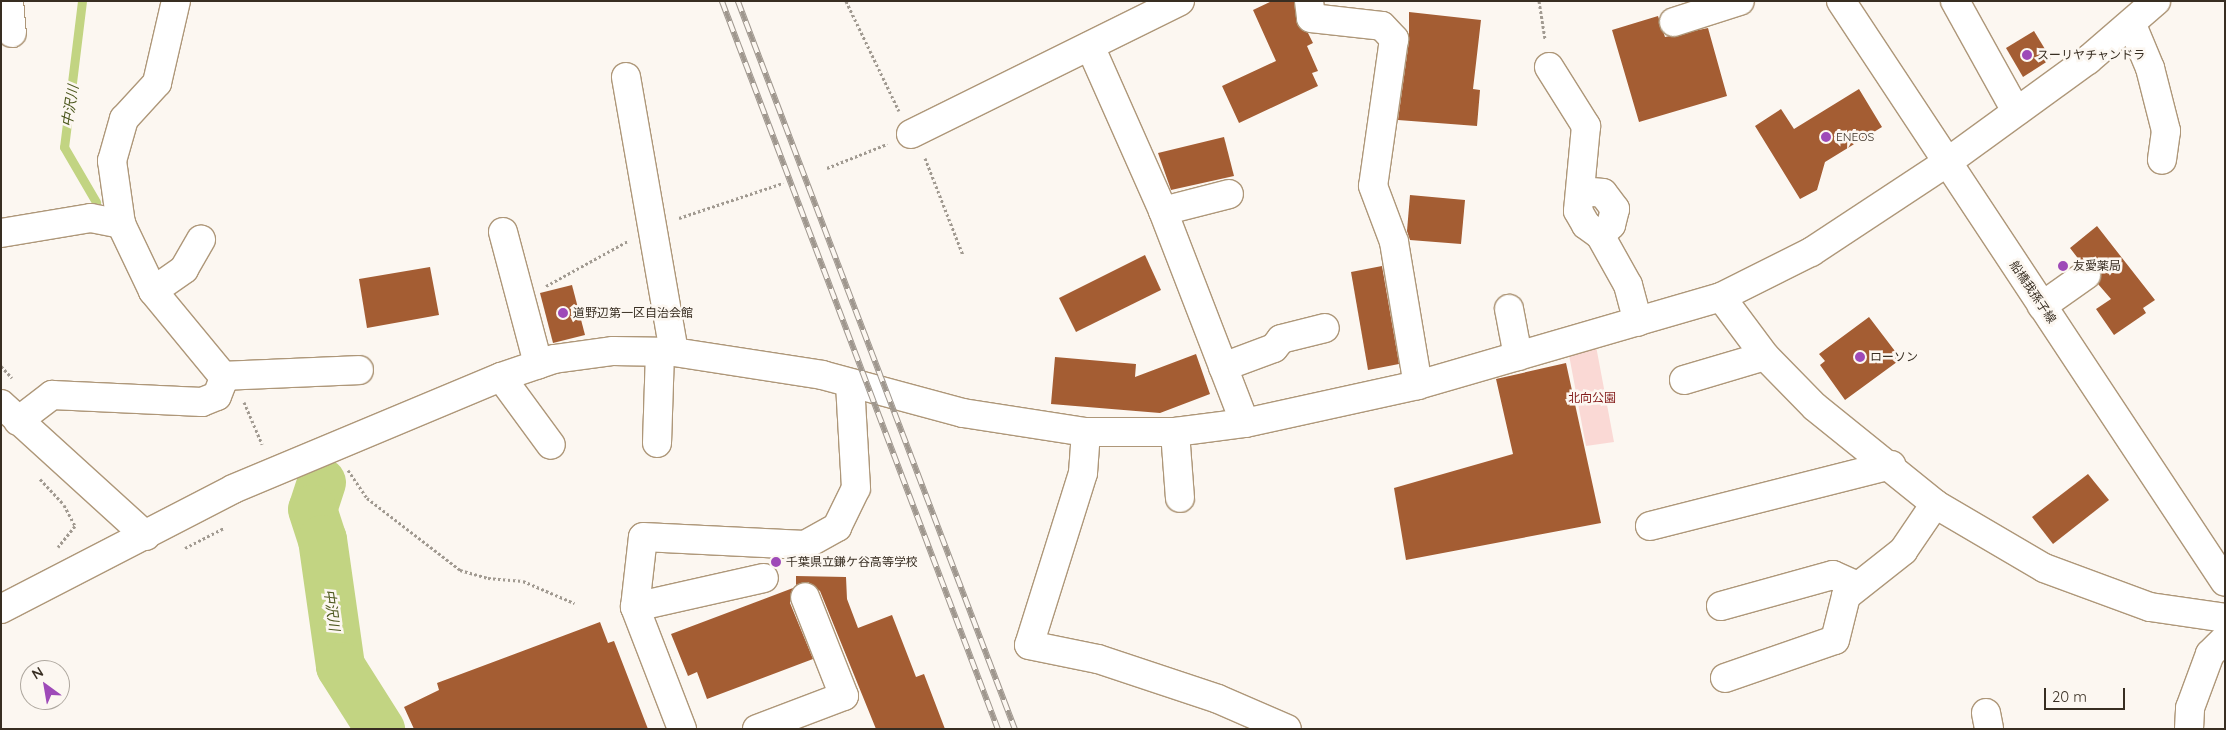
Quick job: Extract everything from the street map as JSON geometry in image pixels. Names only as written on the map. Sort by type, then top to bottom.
[{"type":"street","points":[[10,1],[12,33]]},
{"type":"street","points":[[176,1],[157,83],[124,119],[112,161],[121,224],[153,291],[223,380]]},
{"type":"street","points":[[911,134],[1180,1]]},
{"type":"street","points":[[1309,1],[1311,18],[1382,26],[1394,38],[1373,186],[1394,242],[1418,385]]},
{"type":"street","points":[[1674,22],[1740,1]]},
{"type":"street","name":"船橋我孫子線","points":[[1840,1],[1946,164],[2225,582]]},
{"type":"street","points":[[1,609],[146,536],[251,480],[501,376],[538,364],[612,351],[667,352],[850,383],[963,413],[1086,432],[1175,432],[1245,424],[1418,385],[1720,297],[1811,252],[1946,164],[2132,25],[2156,1]]},
{"type":"street","points":[[1963,4],[2016,111]]},
{"type":"street","points":[[2132,25],[2150,68],[2166,131],[2162,160]]},
{"type":"street","points":[[1090,46],[1163,211],[1245,424]]},
{"type":"street","points":[[1550,67],[1586,126],[1578,211],[1586,225],[1600,235],[1628,285],[1638,322]]},
{"type":"street","points":[[626,77],[667,352],[657,443]]},
{"type":"street","points":[[1163,211],[1229,194]]},
{"type":"street","points":[[1,233],[91,218],[121,224]]},
{"type":"street","points":[[503,232],[538,364]]},
{"type":"street","points":[[153,291],[184,269],[202,239]]},
{"type":"street","points":[[2042,306],[2086,276]]},
{"type":"street","points":[[1720,297],[1765,356],[1815,407],[1892,465],[1935,504],[2044,568],[2150,607],[2225,618]]},
{"type":"street","points":[[1510,308],[1518,356]]},
{"type":"street","points":[[1223,367],[1274,348],[1281,340],[1325,328]]},
{"type":"street","points":[[1684,380],[1765,356]]},
{"type":"street","points":[[223,380],[359,370]]},
{"type":"street","points":[[501,376],[551,445]]},
{"type":"street","points":[[146,536],[10,413],[52,395],[202,402],[217,396],[223,380]]},
{"type":"street","points":[[682,729],[635,606],[643,537],[805,546],[837,527],[856,488],[850,383]]},
{"type":"street","points":[[1086,432],[1083,473],[1029,645],[1098,659],[1218,699],[1286,729]]},
{"type":"street","points":[[1175,432],[1180,498]]},
{"type":"street","points":[[1650,526],[1892,465]]},
{"type":"street","points":[[1725,678],[1836,640],[1846,596],[1903,551],[1935,504]]},
{"type":"street","points":[[1721,606],[1833,575],[1858,586]]},
{"type":"street","points":[[635,606],[764,578]]},
{"type":"street","points":[[757,729],[844,696],[806,597]]},
{"type":"street","points":[[2189,729],[2190,708],[2210,654],[2225,640]]},
{"type":"path","points":[[1539,1],[1550,67]]},
{"type":"path","points":[[827,168],[911,134]]},
{"type":"path","points":[[223,380],[236,381],[262,444]]},
{"type":"path","points":[[338,470],[346,467],[367,498],[460,570],[488,578],[523,581],[574,603]]},
{"type":"path","points":[[32,472],[64,505],[75,526],[50,552]]},
{"type":"path","points":[[176,552],[228,525]]},
{"type":"green space","name":"北向公園","points":[[1596,346],[1614,442],[1586,446],[1569,355]]},
{"type":"building","points":[[1272,1],[1294,1],[1298,26],[1308,33],[1313,43],[1307,46],[1318,71],[1312,73],[1318,86],[1239,123],[1222,86],[1276,61],[1253,10]]},
{"type":"building","points":[[1409,12],[1481,20],[1473,89],[1480,90],[1477,126],[1398,120],[1409,41]]},
{"type":"building","points":[[1658,16],[1665,37],[1708,28],[1727,96],[1639,122],[1612,30]]},
{"type":"building","points":[[2034,31],[2051,59],[2023,77],[2006,48]]},
{"type":"building","points":[[1859,89],[1882,127],[1825,162],[1817,190],[1800,199],[1755,126],[1781,109],[1794,129]]},
{"type":"building","points":[[1224,137],[1234,176],[1171,190],[1158,153]]},
{"type":"building","points":[[1410,195],[1465,200],[1461,244],[1410,240],[1407,231]]},
{"type":"building","points":[[2097,226],[2155,300],[2143,308],[2146,313],[2114,335],[2096,309],[2111,299],[2098,284],[2099,266],[2092,261],[2080,261],[2070,248]]},
{"type":"building","points":[[1145,255],[1161,290],[1076,332],[1059,298]]},
{"type":"building","points":[[1382,266],[1399,364],[1368,370],[1351,272]]},
{"type":"building","points":[[430,267],[439,315],[367,328],[359,279]]},
{"type":"building","points":[[572,285],[585,335],[553,343],[540,293]]},
{"type":"building","points":[[1869,317],[1901,359],[1845,400],[1820,365],[1825,361],[1819,354]]},
{"type":"building","points":[[1196,354],[1210,394],[1160,413],[1051,404],[1055,357],[1136,364],[1135,377]]},
{"type":"building","points":[[1566,363],[1601,523],[1406,560],[1394,488],[1513,454],[1496,379]]},
{"type":"building","points":[[2088,474],[2109,500],[2053,544],[2032,517]]},
{"type":"building","points":[[796,576],[846,577],[847,599],[858,628],[892,615],[916,677],[924,674],[945,729],[876,729],[820,591],[808,582],[796,585]]},
{"type":"building","points":[[793,588],[790,603],[813,659],[707,699],[697,672],[688,676],[671,634]]},
{"type":"building","points":[[600,622],[608,643],[614,641],[648,729],[414,729],[404,707],[439,690],[437,683]]},
{"type":"waterway","name":"中沢川","points":[[82,1],[64,147],[96,202]]},
{"type":"waterway","name":"中沢川","points":[[321,482],[312,509],[322,539],[340,666],[380,729]]},
{"type":"railway","points":[[722,1],[998,729]]},
{"type":"railway","points":[[738,1],[1015,729]]},
{"type":"place","name":"スーリヤチャンドラ","points":[[2027,55]]},
{"type":"place","name":"ENEOS","points":[[1826,137]]},
{"type":"place","name":"友愛薬局","points":[[2063,266]]},
{"type":"place","name":"道野辺第一区自治会館","points":[[563,313]]},
{"type":"place","name":"ローソン","points":[[1860,357]]},
{"type":"place","name":"千葉県立鎌ケ谷高等学校","points":[[776,562]]}]
